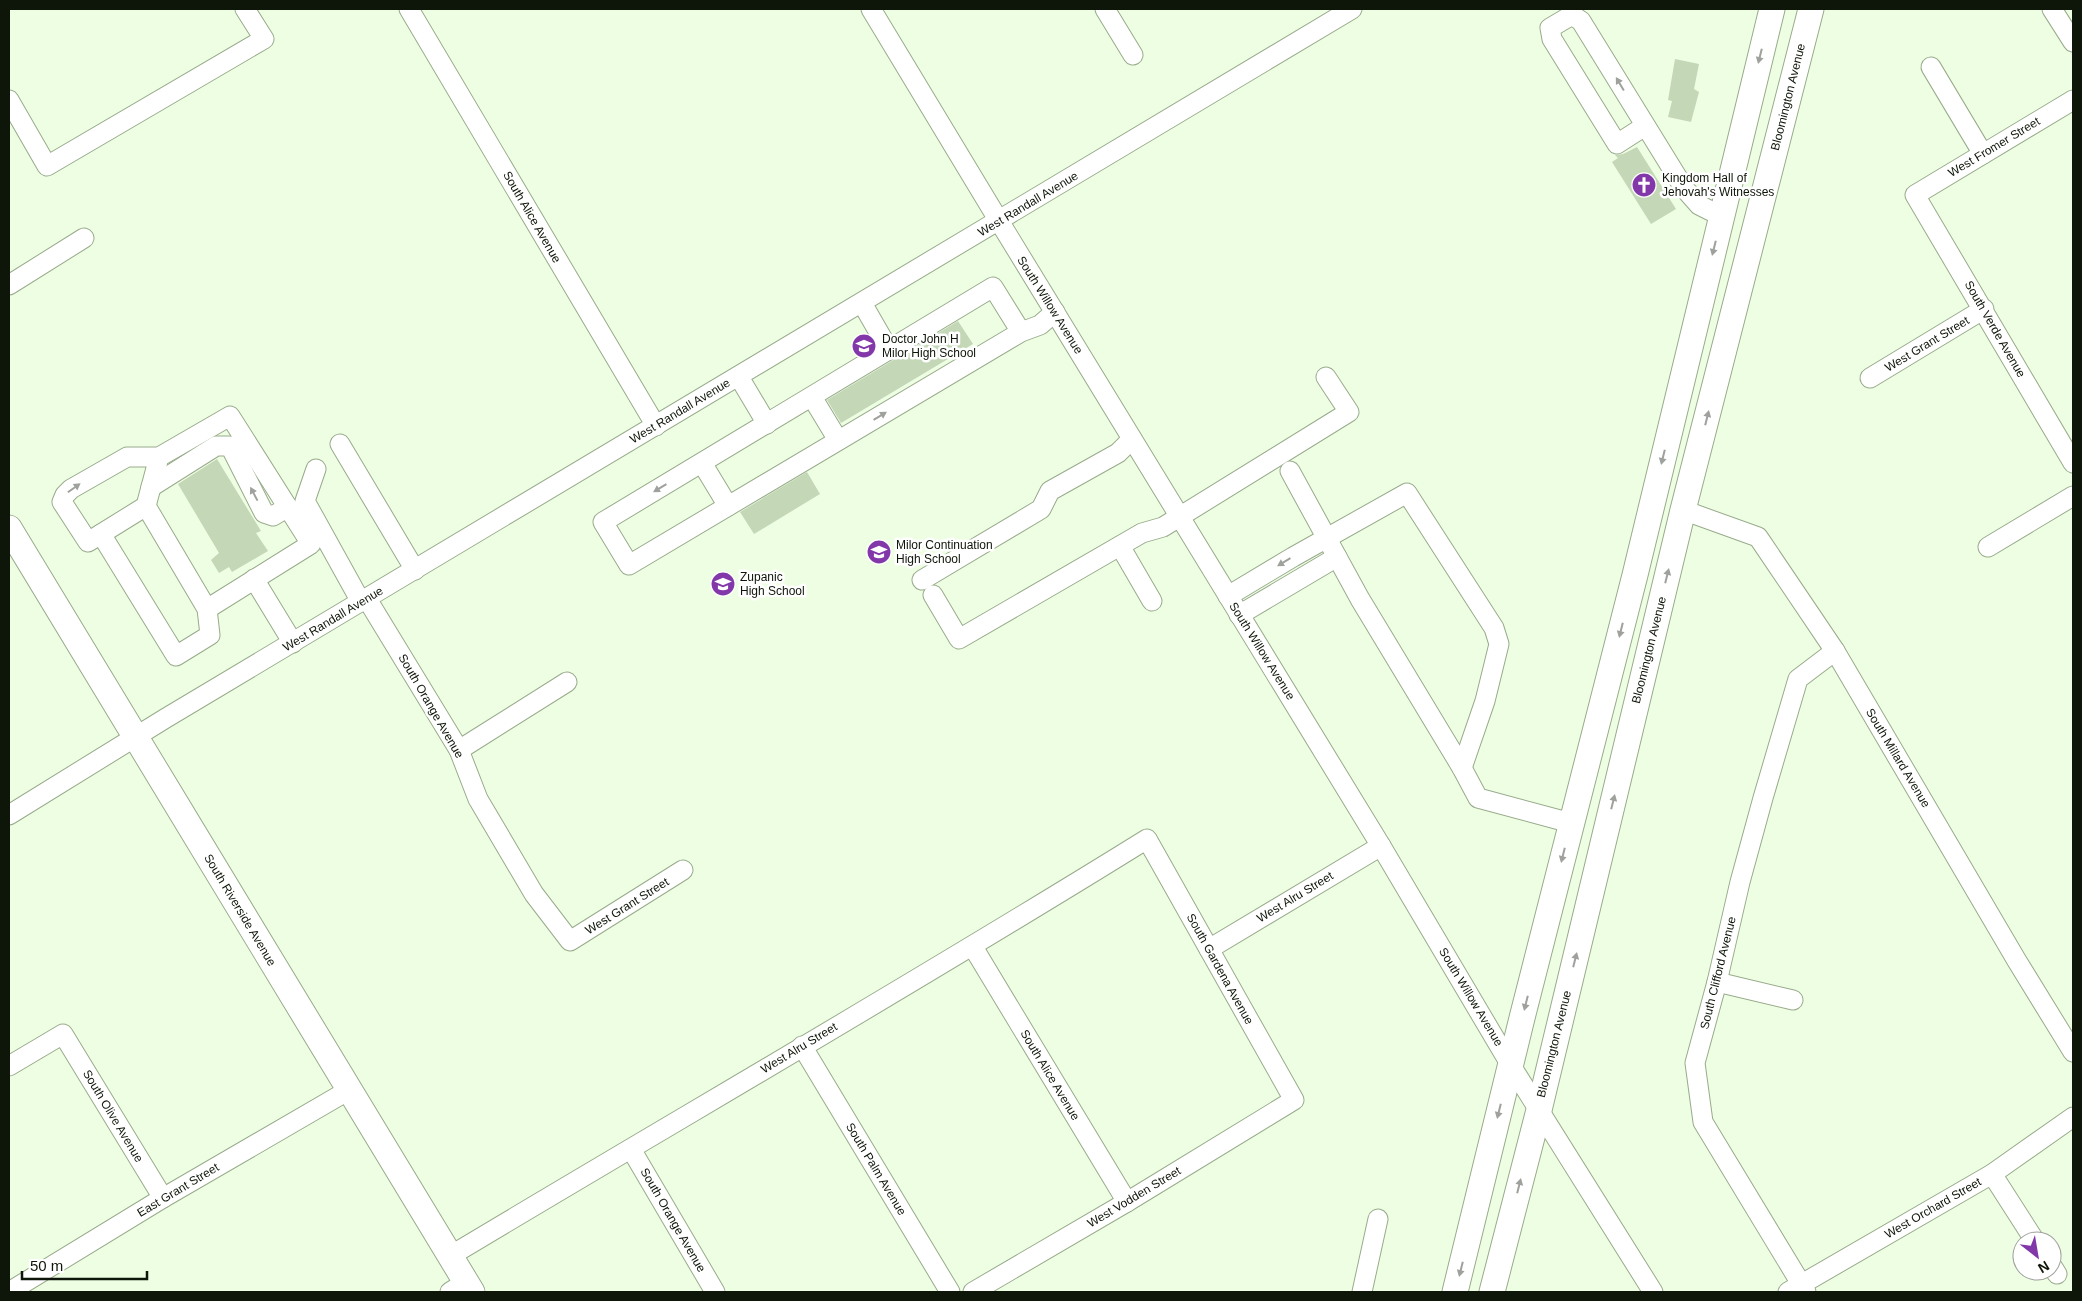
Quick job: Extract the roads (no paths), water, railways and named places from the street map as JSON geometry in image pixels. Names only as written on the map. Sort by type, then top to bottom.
[{"type":"main road","points":[[1455,1292],[1510,1064],[1635,575],[1772,9]]},
{"type":"main road","name":"Bloomington Avenue","points":[[1492,1292],[1539,1110],[1683,510],[1811,9]]},
{"type":"main road","name":"South Riverside Avenue","points":[[9,528],[450,1256],[463,1289]]},
{"type":"street","points":[[9,100],[47,166],[264,39],[245,9]]},
{"type":"street","name":"South Alice Avenue","points":[[409,9],[656,426]]},
{"type":"street","name":"South Willow Avenue","points":[[871,9],[1381,846],[1510,1064],[1653,1292]]},
{"type":"street","points":[[1105,9],[1133,55]]},
{"type":"street","name":"West Randall Avenue","points":[[9,815],[135,737],[1352,9]]},
{"type":"street","points":[[2052,9],[2073,42]]},
{"type":"street","points":[[1645,126],[1616,144],[1552,38],[1550,28],[1572,15],[1581,21],[1684,188],[1699,205],[1721,216]]},
{"type":"street","points":[[1931,67],[1983,154]]},
{"type":"street","name":"West Fromer Street","points":[[1915,194],[2073,100]]},
{"type":"street","name":"South Verde Avenue","points":[[1915,194],[2073,463]]},
{"type":"street","points":[[9,285],[84,238]]},
{"type":"street","points":[[1021,332],[993,287],[603,522],[630,565],[1021,332],[1040,325],[1055,312]]},
{"type":"street","points":[[862,303],[889,350]]},
{"type":"street","name":"West Grant Street","points":[[1870,378],[1984,309]]},
{"type":"street","points":[[739,376],[767,424]]},
{"type":"street","points":[[933,595],[959,639],[1142,533],[1163,527],[1349,412],[1326,377]]},
{"type":"street","points":[[812,397],[838,440]]},
{"type":"street","points":[[146,506],[207,609],[210,635],[176,656],[94,538],[62,502],[65,495],[71,489],[127,457],[159,457],[230,416],[311,544],[207,609]]},
{"type":"street","points":[[922,580],[1041,509],[1050,491],[1118,453],[1132,440]]},
{"type":"street","points":[[340,444],[415,570]]},
{"type":"street","points":[[151,487],[216,446],[230,446],[264,513],[273,516],[288,507]]},
{"type":"street","points":[[94,538],[146,506],[159,457]]},
{"type":"street","points":[[702,463],[728,506]]},
{"type":"street","name":"South Orange Avenue","points":[[316,470],[305,501],[364,601],[459,750],[478,799],[534,894],[570,941]]},
{"type":"street","points":[[1290,471],[1326,538],[1478,798],[1572,823]]},
{"type":"street","points":[[1228,596],[1407,493],[1494,628],[1499,644],[1485,701],[1462,768]]},
{"type":"street","points":[[1988,547],[2073,496]]},
{"type":"street","name":"South Millard Avenue","points":[[1683,510],[1758,537],[1836,650],[2012,952],[2073,1052]]},
{"type":"street","points":[[1120,546],[1152,601]]},
{"type":"street","points":[[1239,615],[1337,557]]},
{"type":"street","points":[[254,579],[293,643]]},
{"type":"street","name":"South Clifford Avenue","points":[[1799,1290],[1703,1122],[1695,1063],[1758,816],[1798,679],[1836,650]]},
{"type":"street","points":[[459,750],[567,682]]},
{"type":"street","name":"West Alru Street","points":[[450,1256],[972,947],[1147,839]]},
{"type":"street","name":"South Gardena Avenue","points":[[1147,839],[1294,1100]]},
{"type":"street","name":"West Alru Street","points":[[1209,949],[1381,846]]},
{"type":"street","name":"West Grant Street","points":[[570,941],[683,870]]},
{"type":"street","name":"South Alice Avenue","points":[[972,947],[1127,1202]]},
{"type":"street","points":[[1717,982],[1793,1000]]},
{"type":"street","name":"South Olive Avenue","points":[[9,1066],[63,1034],[163,1198]]},
{"type":"street","name":"South Palm Avenue","points":[[802,1046],[950,1292]]},
{"type":"street","name":"East Grant Street","points":[[9,1292],[163,1198],[349,1090]]},
{"type":"street","name":"West Vodden Street","points":[[973,1292],[1127,1202],[1294,1100]]},
{"type":"street","name":"West Orchard Street","points":[[1799,1290],[1992,1174],[2073,1117]]},
{"type":"street","name":"South Orange Avenue","points":[[631,1149],[714,1292]]},
{"type":"street","points":[[1992,1174],[2029,1231]]},
{"type":"street","points":[[1362,1292],[1378,1219]]},
{"type":"place","name":"Kingdom Hall of Jehovah's Witnesses","points":[[1644,185]]},
{"type":"place","name":"Doctor John H Milor High School","points":[[864,346]]},
{"type":"place","name":"Milor Continuation High School","points":[[879,552]]},
{"type":"place","name":"Zupanic High School","points":[[723,584]]}]
